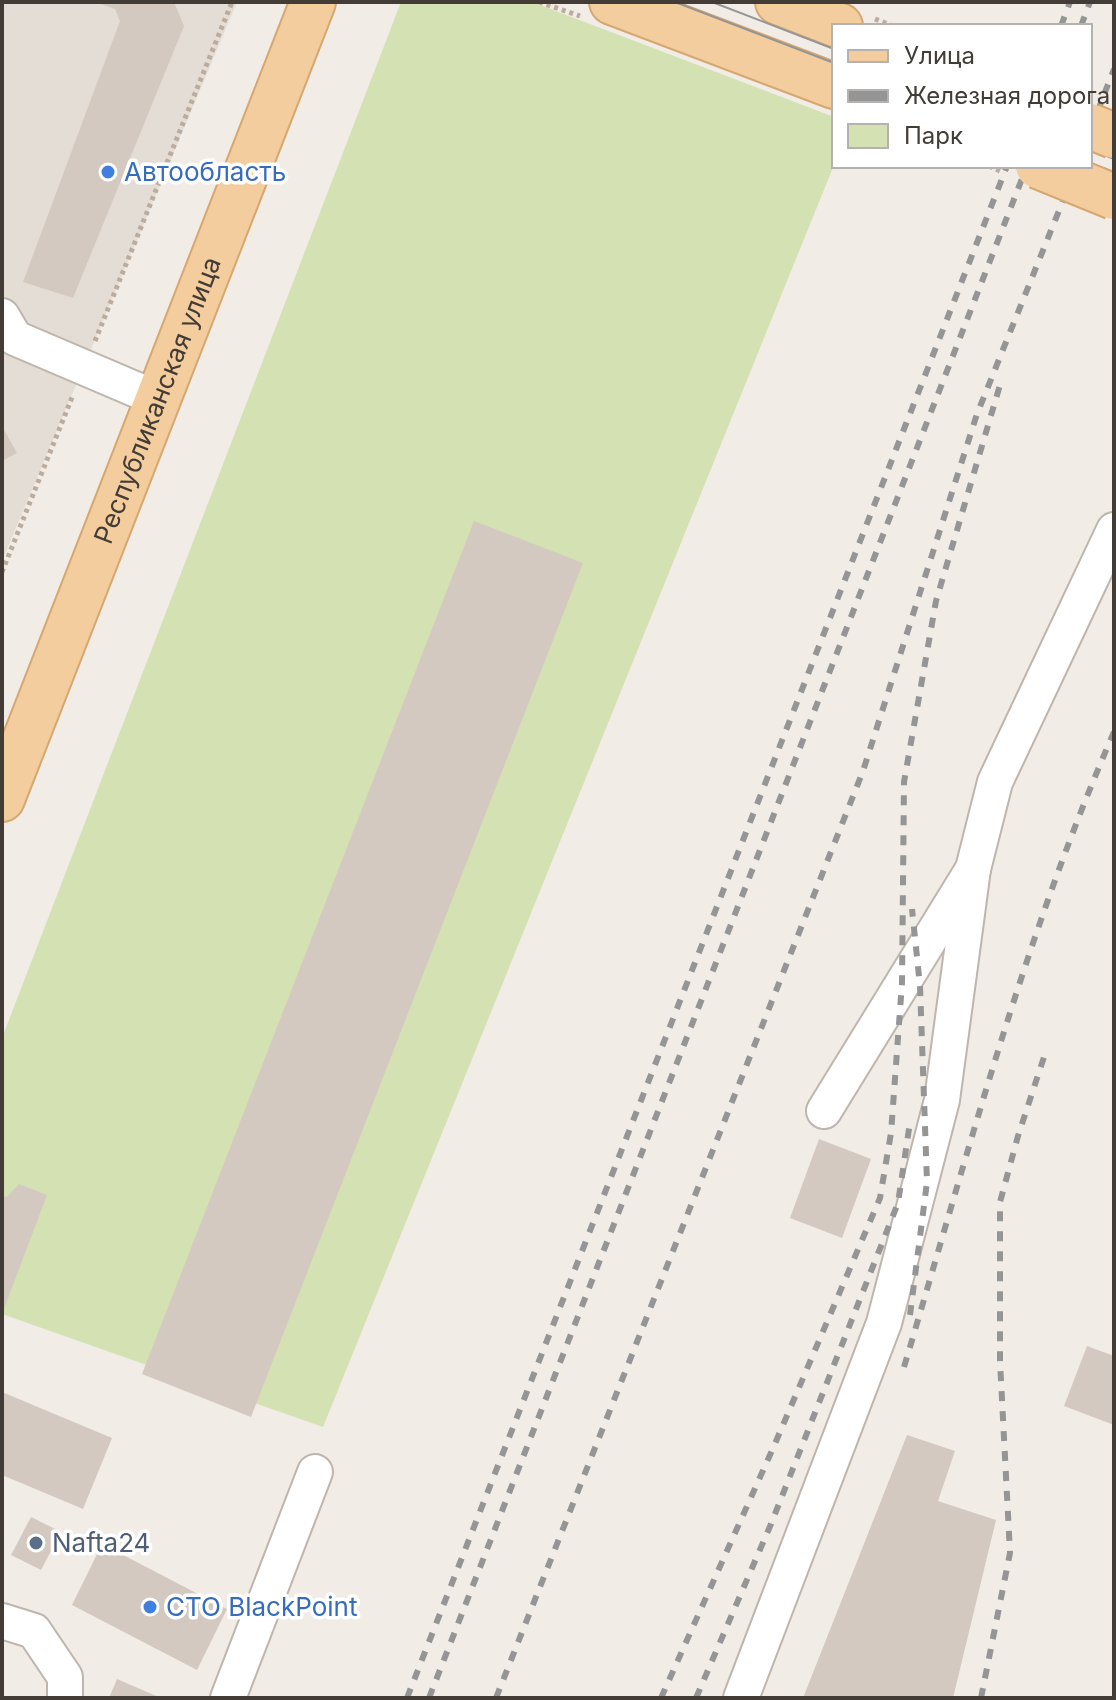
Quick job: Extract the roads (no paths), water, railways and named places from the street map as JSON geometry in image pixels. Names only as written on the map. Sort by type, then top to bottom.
[{"type":"main road","name":"Республиканская улица","points":[[2,799],[313,2]]},
{"type":"main road","points":[[612,2],[832,85]]},
{"type":"main road","points":[[778,2],[835,24]]},
{"type":"main road","points":[[1092,127],[1114,136]]},
{"type":"main road","points":[[1043,168],[1114,197]]},
{"type":"lane","points":[[2,316],[15,338],[158,399]]},
{"type":"lane","points":[[741,1698],[884,1323],[942,1100],[973,869],[995,782],[1114,530]]},
{"type":"lane","points":[[824,1111],[973,869]]},
{"type":"lane","points":[[228,1698],[315,1472]]},
{"type":"lane","points":[[2,1621],[34,1631],[65,1677],[65,1698]]},
{"type":"tram line","points":[[675,2],[832,62]]},
{"type":"tram line","points":[[712,2],[832,48]]},
{"type":"tram line","points":[[1092,150],[1114,159]]},
{"type":"tram line","points":[[1092,164],[1114,172]]},
{"type":"railway","points":[[1062,24],[1070,2]]},
{"type":"railway","points":[[1082,24],[1090,2]]},
{"type":"railway","points":[[1092,126],[1114,69]]},
{"type":"railway","points":[[407,1698],[1006,168]]},
{"type":"railway","points":[[429,1698],[1026,168]]},
{"type":"railway","points":[[496,1698],[863,771],[977,414],[1076,168]]},
{"type":"railway","points":[[661,1698],[774,1446],[880,1198],[891,1133],[902,983],[904,782],[936,601],[1000,385]]},
{"type":"railway","points":[[904,1367],[1025,966],[1082,809],[1114,732]]},
{"type":"railway","points":[[910,1315],[927,1182],[920,986],[912,909]]},
{"type":"railway","points":[[981,1698],[1010,1553],[1000,1361],[1000,1202],[1045,1054]]},
{"type":"railway","points":[[696,1698],[771,1524],[898,1203],[910,1122]]},
{"type":"place","name":"Автообласть","points":[[108,172]]},
{"type":"place","name":"Nafta24","points":[[36,1543]]},
{"type":"place","name":"СТО BlackPoint","points":[[150,1607]]}]
